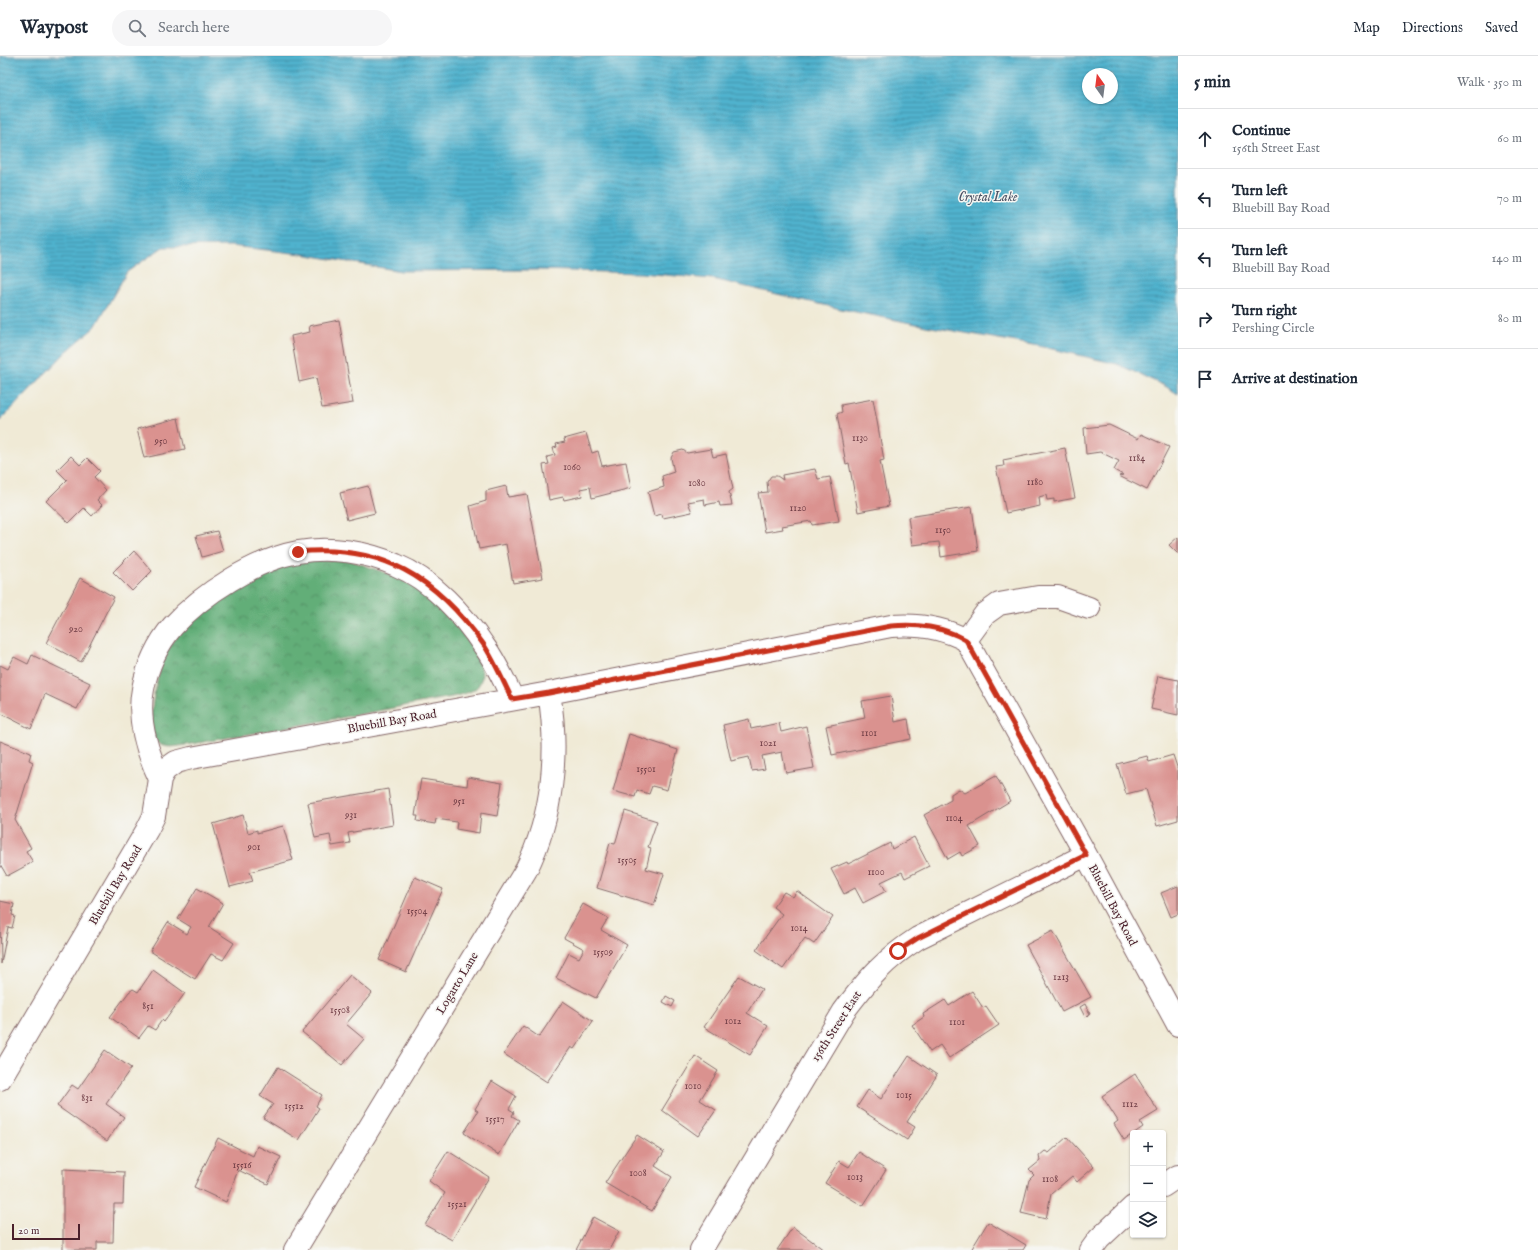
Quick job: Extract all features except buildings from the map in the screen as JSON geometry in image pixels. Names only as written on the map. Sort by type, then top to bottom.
[{"type":"street","points":[[160,779],[150,756],[145,737],[141,709],[143,688],[154,655],[162,641],[172,627],[184,615],[226,583],[245,571],[263,563],[298,552],[334,550],[362,554],[397,565],[427,584],[440,594],[455,610],[484,646],[512,699]]},
{"type":"street","points":[[966,640],[985,614],[1000,604],[1038,597],[1058,596],[1088,608]]},
{"type":"street","name":"Bluebill Bay Road","points":[[0,1079],[147,830],[155,809],[160,779],[165,770],[176,762],[191,758],[549,693],[891,626],[907,625],[933,628],[955,634],[966,640],[1086,855],[1178,1025]]},
{"type":"street","name":"Logarto Lane","points":[[295,1250],[526,870],[535,852],[546,808],[553,760],[552,714],[549,693]]},
{"type":"street","name":"156th Street East","points":[[701,1250],[844,1011],[879,967],[898,951],[918,938],[1086,855]]},
{"type":"street","points":[[1166,1184],[1178,1176]]},
{"type":"street","points":[[1091,1250],[1099,1239],[1130,1210]]},
{"type":"green space","points":[[349,560],[400,579],[411,585],[440,609],[465,637],[479,660],[482,674],[478,686],[468,692],[453,697],[335,719],[180,746],[169,747],[159,744],[154,737],[152,726],[152,712],[157,681],[170,646],[188,625],[210,605],[223,596],[248,581],[274,569],[303,561]]},
{"type":"water","name":"Crystal Lake","points":[[0,56],[1178,56],[1178,394],[1165,386],[1117,364],[1044,347],[841,309],[713,279],[641,273],[538,270],[401,271],[302,254],[231,246],[163,247],[127,272],[95,327],[66,352],[0,421]]},
{"type":"route","points":[[298,552],[334,550],[362,554],[397,565],[427,584],[440,594],[455,610],[484,646],[494,662],[512,699],[891,626],[907,625],[933,628],[955,634],[966,640],[1086,855],[918,938],[898,951]]}]
